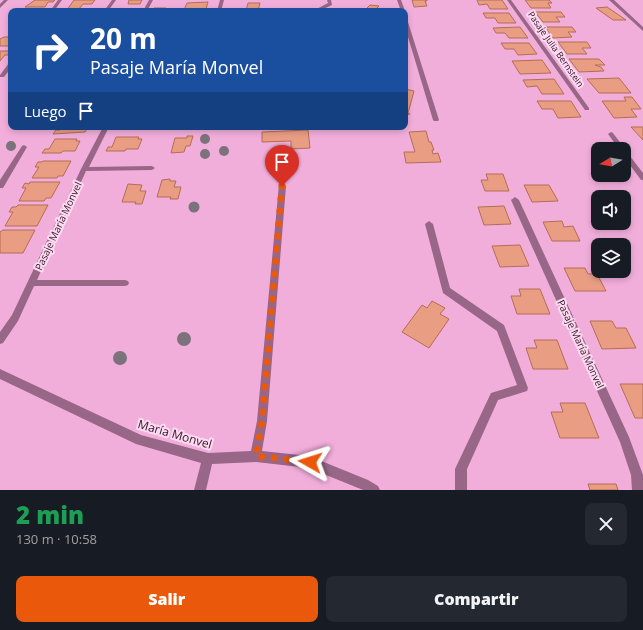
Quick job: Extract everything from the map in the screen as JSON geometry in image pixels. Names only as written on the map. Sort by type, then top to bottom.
[{"type":"street","points":[[0,7],[6,0]]},
{"type":"street","points":[[321,8],[330,4],[330,0]]},
{"type":"street","name":"Pasaje Julia Bernstein","points":[[510,0],[588,109]]},
{"type":"street","points":[[611,0],[643,30]]},
{"type":"street","points":[[408,29],[436,120]]},
{"type":"street","points":[[2,76],[8,68]]},
{"type":"street","name":"Pasaje María Monvel","points":[[0,340],[15,318],[84,170],[104,130]]},
{"type":"street","points":[[611,134],[617,142]]},
{"type":"street","points":[[0,186],[24,147]]},
{"type":"street","points":[[631,162],[643,178]]},
{"type":"street","name":"Pasaje María Monvel","points":[[84,170],[152,168]]},
{"type":"street","points":[[256,456],[262,421],[282,186]]},
{"type":"street","name":"Pasaje María Monvel","points":[[515,200],[625,441],[637,475],[638,490]]},
{"type":"street","points":[[429,224],[446,290],[501,328],[523,388],[495,396],[461,468],[461,490]]},
{"type":"street","name":"Pasaje María Monvel","points":[[31,283],[125,283]]},
{"type":"street","name":"María Monvel","points":[[0,374],[140,440],[208,459],[256,456],[310,462],[364,484],[374,490]]},
{"type":"street","points":[[200,490],[208,459]]},
{"type":"building","points":[[35,0],[55,0],[53,2],[48,2],[45,7],[25,7]]},
{"type":"building","points":[[74,0],[95,0],[92,4],[83,4],[80,8],[68,8]]},
{"type":"building","points":[[129,0],[142,0],[140,4],[128,4]]},
{"type":"building","points":[[412,0],[427,0],[425,1],[427,6],[414,7]]},
{"type":"building","points":[[477,0],[502,0],[508,9],[490,9],[487,4],[479,5]]},
{"type":"building","points":[[525,0],[549,0],[552,3],[548,3],[551,8],[531,8]]},
{"type":"building","points":[[208,2],[206,8],[185,8],[187,3]]},
{"type":"building","points":[[248,3],[260,3],[259,8],[247,8]]},
{"type":"building","points":[[370,5],[379,6],[377,8],[367,8]]},
{"type":"building","points":[[607,7],[626,20],[613,20],[596,8]]},
{"type":"building","points":[[535,12],[561,12],[565,17],[556,17],[560,22],[543,22]]},
{"type":"building","points":[[483,13],[509,13],[516,23],[498,23],[495,18],[486,18]]},
{"type":"building","points":[[520,27],[528,38],[509,38],[505,33],[496,33],[493,28]]},
{"type":"building","points":[[545,27],[572,27],[576,32],[568,32],[572,37],[553,38]]},
{"type":"building","points":[[8,37],[8,46],[0,46],[0,39]]},
{"type":"building","points":[[558,42],[587,42],[591,48],[582,48],[587,54],[567,54]]},
{"type":"building","points":[[501,43],[529,43],[537,54],[518,55],[514,49],[505,49]]},
{"type":"building","points":[[0,51],[8,51],[8,55],[5,55],[0,61]]},
{"type":"building","points":[[569,59],[599,59],[605,65],[595,65],[601,67],[604,71],[579,72]]},
{"type":"building","points":[[542,60],[551,73],[520,74],[512,61]]},
{"type":"building","points":[[619,78],[631,93],[599,93],[587,79]]},
{"type":"building","points":[[554,79],[564,94],[542,94],[537,86],[527,87],[523,80]]},
{"type":"building","points":[[408,90],[414,91],[408,113]]},
{"type":"building","points":[[624,97],[632,97],[641,109],[631,109],[637,117],[614,118],[602,101],[626,101]]},
{"type":"building","points":[[537,101],[571,101],[581,117],[558,118],[553,109],[542,109]]},
{"type":"building","points":[[631,127],[643,127],[643,140]]},
{"type":"building","points":[[56,130],[86,130],[85,132],[53,134]]},
{"type":"building","points":[[308,130],[310,148],[291,149],[291,141],[262,142],[262,132]]},
{"type":"building","points":[[426,131],[429,142],[431,142],[434,150],[432,150],[433,154],[438,153],[441,162],[406,163],[404,152],[415,152],[409,132]]},
{"type":"building","points":[[187,136],[193,136],[190,146],[186,146],[184,152],[171,153],[175,138],[187,138]]},
{"type":"building","points":[[116,137],[139,137],[138,139],[142,139],[138,149],[106,151],[108,147],[112,147]]},
{"type":"building","points":[[55,139],[77,139],[76,141],[80,141],[75,151],[42,153],[45,149],[49,149]]},
{"type":"building","points":[[71,161],[63,176],[58,176],[57,178],[32,178],[39,167],[35,167],[38,162]]},
{"type":"building","points":[[486,174],[503,174],[509,191],[485,191],[481,180],[488,180]]},
{"type":"building","points":[[170,179],[170,181],[176,181],[174,187],[181,187],[178,199],[170,199],[171,197],[157,197],[162,180]]},
{"type":"building","points":[[30,182],[60,182],[51,198],[46,198],[44,201],[19,201],[26,188],[22,188],[25,183],[29,184]]},
{"type":"building","points":[[128,184],[142,185],[140,191],[146,191],[142,204],[135,204],[136,202],[122,202]]},
{"type":"building","points":[[524,185],[549,185],[558,201],[532,202]]},
{"type":"building","points":[[18,205],[48,205],[37,226],[5,226],[13,212],[9,212],[12,207],[16,207]]},
{"type":"building","points":[[504,206],[511,224],[484,225],[478,207]]},
{"type":"building","points":[[562,221],[564,227],[573,226],[580,241],[552,241],[543,222]]},
{"type":"building","points":[[3,230],[35,230],[23,253],[0,253],[0,232]]},
{"type":"building","points":[[520,245],[529,266],[500,267],[492,246]]},
{"type":"building","points":[[564,268],[585,268],[588,274],[591,274],[591,278],[599,278],[606,291],[575,291]]},
{"type":"building","points":[[519,289],[540,289],[550,314],[517,314],[511,296],[521,296]]},
{"type":"building","points":[[432,301],[445,308],[440,314],[449,319],[429,348],[402,332],[422,305],[427,308]]},
{"type":"building","points":[[590,321],[612,321],[616,328],[626,328],[636,348],[602,349]]},
{"type":"building","points":[[534,340],[557,340],[568,369],[533,369],[526,348],[537,348]]},
{"type":"building","points":[[620,384],[643,384],[643,418],[635,418]]},
{"type":"building","points":[[560,403],[585,403],[599,438],[560,438],[551,412],[563,412]]},
{"type":"building","points":[[588,484],[616,484],[618,490],[590,490]]},
{"type":"route","points":[[282,186],[262,421],[256,456],[310,462]]}]
